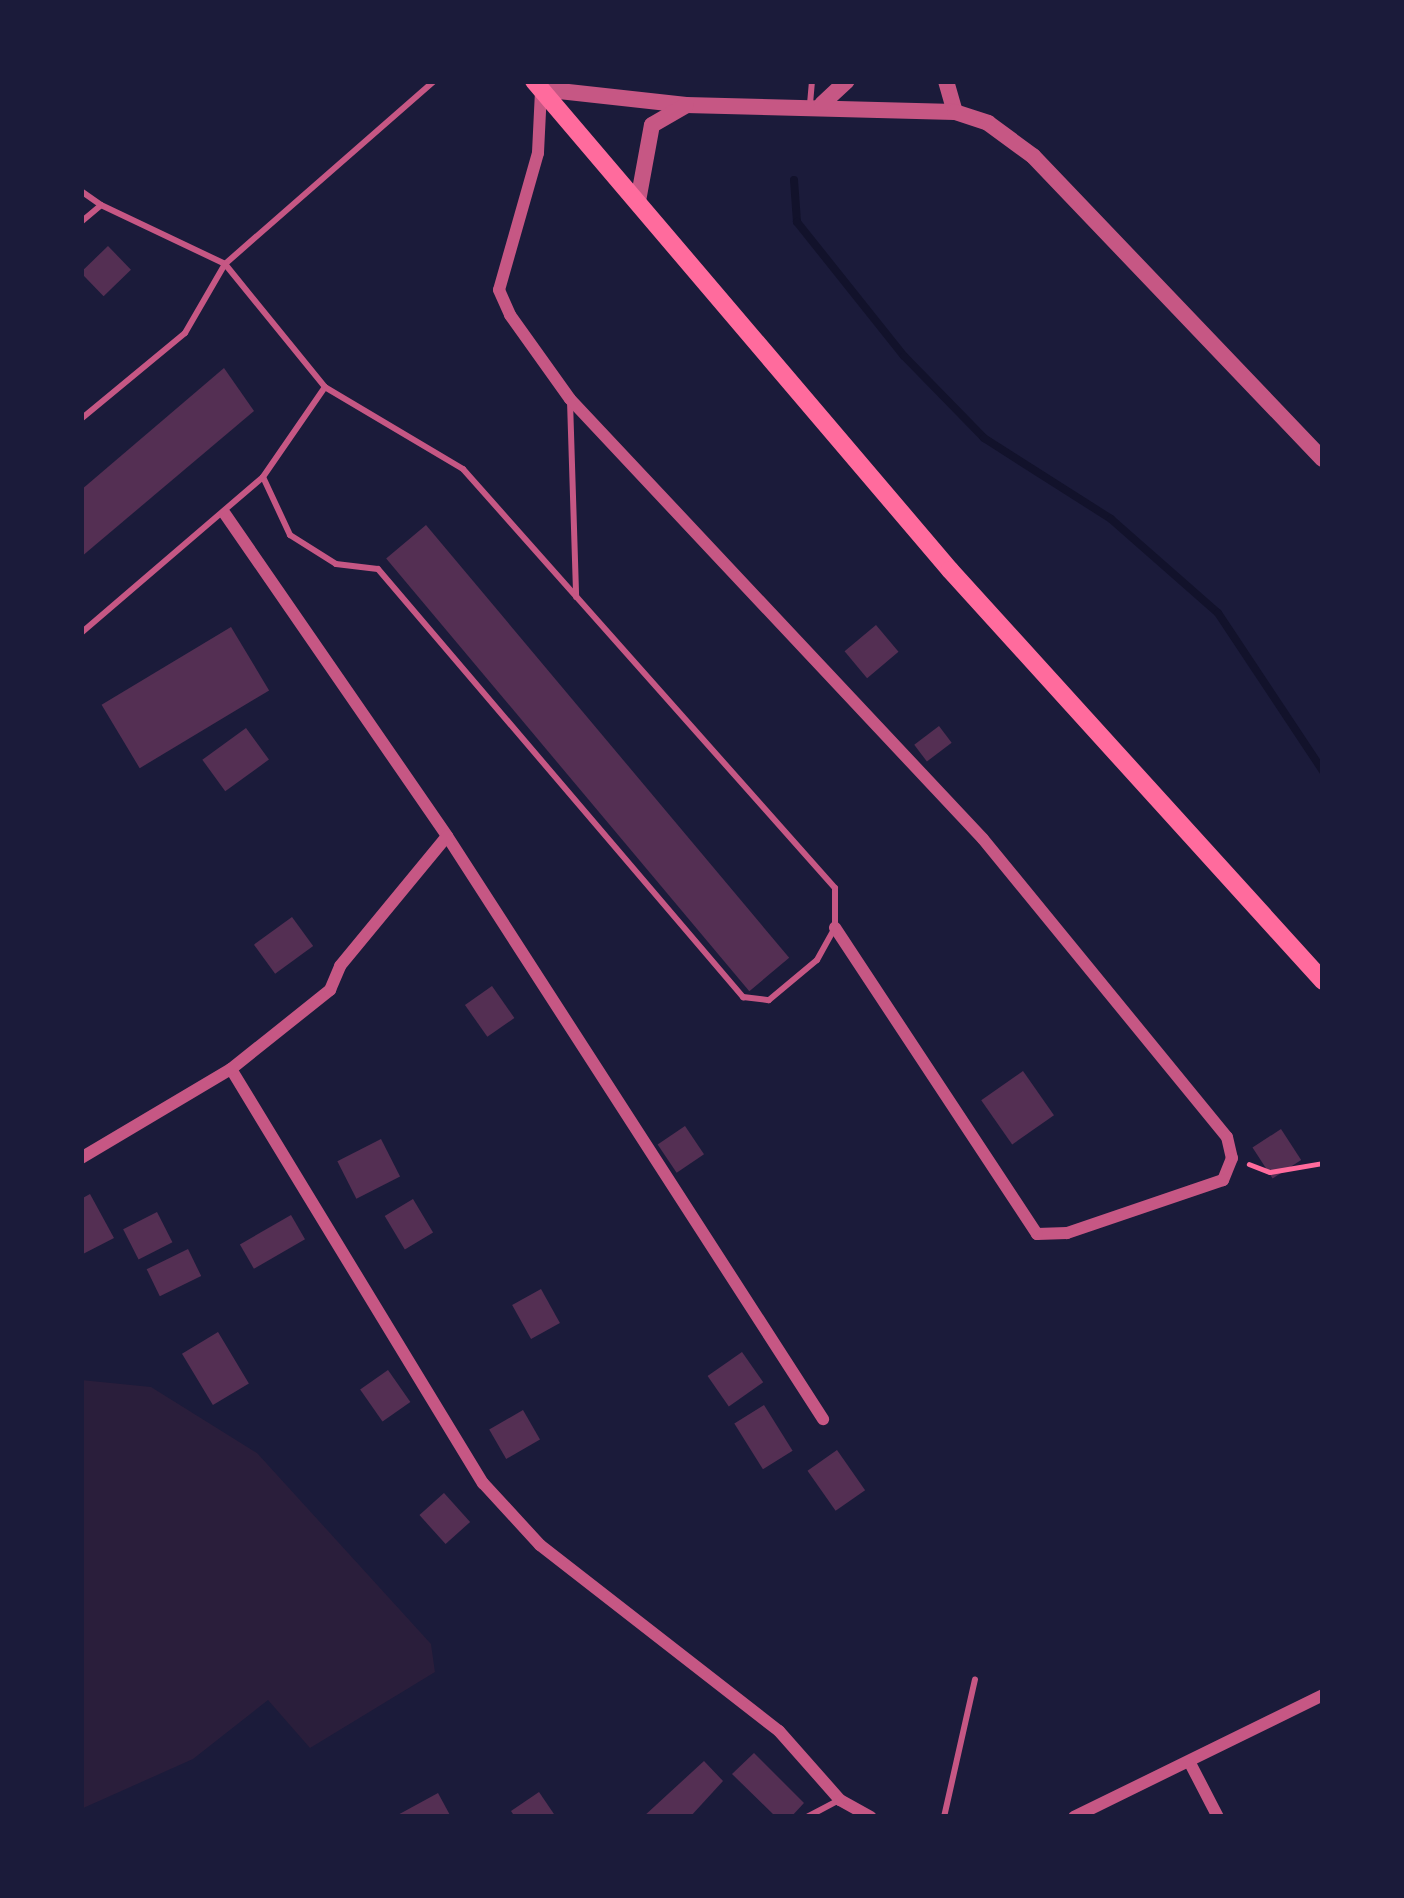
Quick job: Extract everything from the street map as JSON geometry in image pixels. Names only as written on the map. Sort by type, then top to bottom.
[{"type":"main road","points":[[538,85],[950,570],[1323,981]]},
{"type":"street","points":[[816,104],[847,81]]},
{"type":"street","points":[[946,81],[955,112]]},
{"type":"street","points":[[836,928],[1037,1234],[1067,1233],[1223,1180],[1232,1158],[1227,1137],[982,839],[570,399],[500,290],[538,153],[538,85],[686,105],[816,104],[955,112],[988,123],[1033,156],[1323,458]]},
{"type":"street","points":[[638,201],[652,125],[686,105]]},
{"type":"street","points":[[225,514],[447,836],[823,1419]]},
{"type":"street","points":[[81,1158],[231,1069],[330,990],[340,966],[447,836]]},
{"type":"street","points":[[231,1069],[483,1484],[540,1545],[779,1731],[840,1800],[872,1817]]},
{"type":"street","points":[[1074,1817],[1323,1695]]},
{"type":"street","points":[[1190,1763],[1218,1817]]},
{"type":"lane","points":[[81,419],[185,333],[225,264],[434,81]]},
{"type":"lane","points":[[812,81],[816,104]]},
{"type":"lane","points":[[81,191],[100,205],[225,264],[326,387],[463,469],[835,888],[836,928],[817,960],[769,1000],[742,997],[378,568],[336,564],[290,535],[262,477]]},
{"type":"lane","points":[[81,222],[100,205]]},
{"type":"lane","points":[[81,633],[225,514],[262,477],[326,387]]},
{"type":"lane","points":[[570,399],[576,600]]},
{"type":"lane","points":[[944,1817],[975,1679]]},
{"type":"lane","points":[[807,1817],[815,1806],[840,1800]]},
{"type":"path","points":[[1232,1158],[1270,1172],[1323,1163]]},
{"type":"shaded area","points":[[81,1380],[151,1387],[257,1453],[431,1644],[435,1672],[310,1748],[268,1700],[193,1759],[81,1809]]},
{"type":"building","points":[[108,246],[131,270],[104,296],[81,272]]},
{"type":"building","points":[[224,368],[254,411],[81,557],[81,490]]},
{"type":"building","points":[[426,525],[789,958],[749,991],[386,558]]},
{"type":"building","points":[[876,625],[898,652],[867,678],[845,651]]},
{"type":"building","points":[[231,627],[269,690],[140,768],[102,705]]},
{"type":"building","points":[[939,726],[952,743],[927,761],[914,745]]},
{"type":"building","points":[[246,728],[269,760],[225,791],[202,760]]},
{"type":"building","points":[[292,917],[313,946],[275,974],[254,945]]},
{"type":"building","points":[[492,986],[514,1018],[487,1037],[465,1005]]},
{"type":"building","points":[[1023,1071],[1054,1115],[1012,1144],[981,1100]]},
{"type":"building","points":[[685,1126],[704,1154],[677,1173],[658,1144]]},
{"type":"building","points":[[1281,1129],[1301,1160],[1273,1179],[1252,1148]]},
{"type":"building","points":[[381,1139],[400,1176],[356,1199],[337,1161]]},
{"type":"building","points":[[90,1194],[114,1238],[81,1255],[81,1199]]},
{"type":"building","points":[[413,1199],[433,1232],[405,1249],[385,1216]]},
{"type":"building","points":[[157,1212],[172,1242],[139,1260],[123,1229]]},
{"type":"building","points":[[291,1215],[305,1239],[254,1269],[240,1244]]},
{"type":"building","points":[[188,1249],[201,1276],[160,1296],[147,1269]]},
{"type":"building","points":[[541,1289],[560,1323],[531,1339],[512,1305]]},
{"type":"building","points":[[218,1332],[249,1383],[213,1405],[182,1354]]},
{"type":"building","points":[[742,1352],[763,1382],[729,1406],[708,1376]]},
{"type":"building","points":[[388,1370],[410,1402],[383,1421],[360,1390]]},
{"type":"building","points":[[764,1405],[793,1451],[763,1469],[734,1424]]},
{"type":"building","points":[[523,1410],[540,1439],[506,1459],[489,1430]]},
{"type":"building","points":[[837,1450],[865,1490],[836,1511],[808,1471]]},
{"type":"building","points":[[444,1493],[470,1522],[446,1544],[419,1515]]},
{"type":"building","points":[[754,1753],[804,1803],[791,1817],[776,1817],[732,1774]]},
{"type":"building","points":[[704,1761],[723,1781],[690,1817],[643,1817]]},
{"type":"building","points":[[539,1792],[556,1817],[515,1817],[511,1811]]},
{"type":"building","points":[[438,1793],[451,1817],[394,1817]]},
{"type":"waterway","points":[[794,180],[797,222],[904,356],[984,438],[1111,519],[1218,613],[1323,771]]}]
